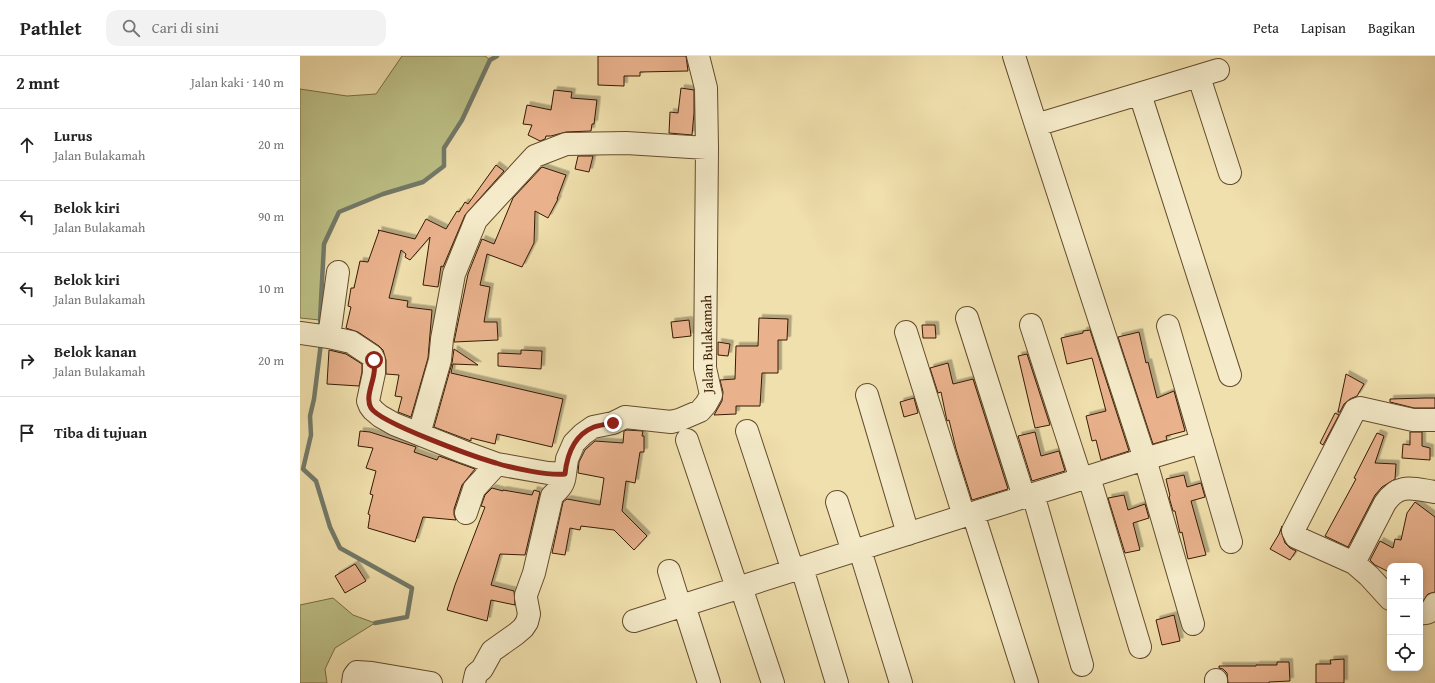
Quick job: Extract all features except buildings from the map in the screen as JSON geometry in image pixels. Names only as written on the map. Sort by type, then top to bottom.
[{"type":"street","name":"Jalan Bulakamah","points":[[474,683],[476,674],[482,669],[492,651],[516,634],[527,622],[529,614],[526,595],[534,573],[552,496],[562,487],[567,459],[574,443],[593,427],[613,423],[625,417],[635,417],[664,422],[679,420],[700,411],[711,395],[705,368],[707,148],[706,88],[698,56]]},
{"type":"street","points":[[1014,56],[1145,460],[1192,624]]},
{"type":"street","points":[[1036,125],[1208,74],[1230,173]]},
{"type":"street","points":[[1140,94],[1230,375]]},
{"type":"street","points":[[419,434],[440,360],[442,339],[454,274],[476,220],[535,156],[566,144],[626,143],[707,148]]},
{"type":"street","points":[[329,337],[338,272]]},
{"type":"street","points":[[968,318],[1029,496],[1082,665]]},
{"type":"street","points":[[1031,325],[1085,478],[1140,647]]},
{"type":"street","points":[[1168,326],[1231,542]]},
{"type":"street","points":[[906,332],[1026,683]]},
{"type":"street","points":[[300,333],[351,342],[372,356],[374,360],[374,373],[368,400],[373,410],[394,424],[497,464],[548,473],[565,474]]},
{"type":"street","points":[[868,395],[908,534]]},
{"type":"street","points":[[1387,596],[1369,576],[1354,563],[1296,537],[1293,531],[1355,410],[1360,408],[1413,420],[1435,420]]},
{"type":"street","points":[[747,431],[837,683]]},
{"type":"street","points":[[687,440],[773,683]]},
{"type":"street","points":[[634,621],[969,514],[1202,442]]},
{"type":"street","points":[[466,513],[474,489],[497,464]]},
{"type":"street","points":[[1354,563],[1391,495],[1405,488],[1435,492]]},
{"type":"street","points":[[837,502],[856,551],[901,683]]},
{"type":"street","points":[[669,571],[709,683]]},
{"type":"street","points":[[1423,614],[1426,614],[1432,611],[1435,604]]},
{"type":"street","points":[[353,683],[354,676],[357,672],[372,673],[421,682]]},
{"type":"green space","points":[[402,56],[485,56],[490,60],[462,120],[444,148],[444,166],[423,182],[383,194],[339,212],[324,244],[320,320],[300,318],[300,89],[347,96],[376,94]]},
{"type":"green space","points":[[333,598],[353,615],[375,623],[335,648],[325,669],[327,683],[300,683],[300,605]]},
{"type":"waterway","points":[[321,327],[320,320],[324,244],[339,212],[383,194],[423,182],[444,166],[444,148],[462,120],[490,60],[497,56]]},
{"type":"waterway","points":[[321,343],[314,399],[310,416],[311,435],[303,469],[316,481],[330,527],[340,548],[412,588],[407,617],[375,623]]},
{"type":"route","points":[[374,360],[374,373],[368,400],[370,406],[380,416],[394,424],[497,464],[548,473],[565,474],[567,459],[574,443],[593,427],[613,423]]}]
